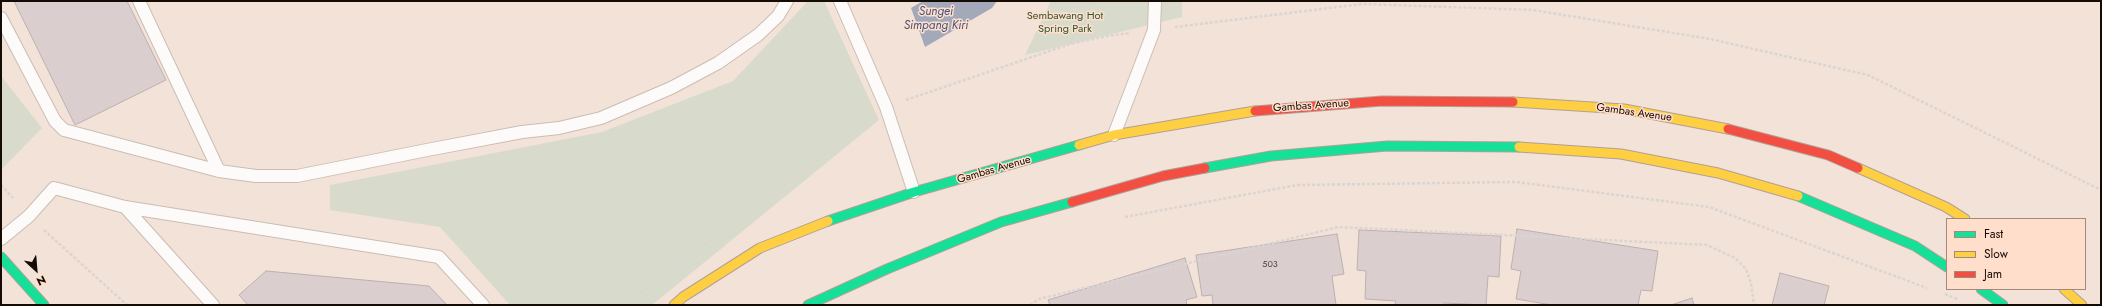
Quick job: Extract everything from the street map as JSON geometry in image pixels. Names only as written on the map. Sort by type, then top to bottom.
[{"type":"main road","name":"Gambas Avenue","points":[[674,305],[683,297],[760,248],[841,216],[914,192],[1114,135],[1266,109],[1382,101],[1527,102],[1624,109],[1732,130],[1828,155],[1946,207],[1963,218]]},
{"type":"main road","points":[[808,305],[887,269],[1002,222],[1110,190],[1163,176],[1272,156],[1387,146],[1513,147],[1620,154],[1718,173],[1805,198],[1915,246],[1946,266]]},
{"type":"main road","points":[[1,257],[44,305]]},
{"type":"main road","points":[[1982,290],[2003,305]]},
{"type":"main road","points":[[2065,290],[2082,305]]},
{"type":"lane","points":[[139,1],[219,172]]},
{"type":"lane","points":[[1,18],[56,121],[64,130],[219,172],[256,176],[296,176],[434,148],[522,132],[559,128],[601,118],[671,88],[718,63],[758,35],[778,16],[787,1]]},
{"type":"lane","points":[[840,1],[886,107],[914,192]]},
{"type":"lane","points":[[1114,135],[1154,30],[1155,1]]},
{"type":"lane","points":[[1,239],[29,216],[54,188],[126,207],[439,257],[482,305]]},
{"type":"lane","points":[[126,207],[213,305]]},
{"type":"path","points":[[1070,44],[1091,1]]},
{"type":"path","points":[[1119,218],[1297,185],[1517,182],[1709,206],[1932,290]]},
{"type":"path","points":[[1,185],[29,216],[127,305]]},
{"type":"path","points":[[1030,305],[1039,299],[1339,227],[1707,245],[1735,258],[1746,269],[1751,283],[1754,305]]},
{"type":"path","points":[[1939,292],[1961,301]]},
{"type":"green space","points":[[808,1],[824,1],[879,120],[652,305],[510,305],[440,227],[330,210],[330,185],[602,132],[733,81]]},
{"type":"green space","name":"Sembawang Hot Spring Park","points":[[1051,1],[1182,1],[1182,17],[1025,55]]},
{"type":"green space","points":[[1,76],[42,128],[2,169],[1,167]]},
{"type":"water","name":"Sungei Simpang Kiri","points":[[923,1],[997,1],[992,8],[925,47],[911,8]]},
{"type":"building","points":[[14,1],[127,1],[166,80],[75,125]]},
{"type":"building","points":[[1517,229],[1658,251],[1652,291],[1641,290],[1638,305],[1552,305],[1516,299],[1521,271],[1511,269]]},
{"type":"building","points":[[1359,230],[1501,236],[1499,277],[1488,276],[1486,305],[1444,303],[1444,305],[1395,305],[1396,301],[1365,299],[1366,271],[1357,270]]},
{"type":"building","points":[[1337,234],[1344,274],[1332,276],[1336,305],[1213,305],[1212,295],[1202,296],[1196,255]]},
{"type":"building","points":[[1185,258],[1197,297],[1186,300],[1187,305],[1050,305],[1048,300]]},
{"type":"building","points":[[266,271],[429,286],[447,305],[248,305],[239,295]]},
{"type":"building","points":[[1780,273],[1829,286],[1824,305],[1772,305]]},
{"type":"building","points":[[1692,298],[1694,305],[1671,305]]},
{"type":"traffic: fast","points":[[828,221],[914,192],[1079,145]]},
{"type":"traffic: fast","points":[[1205,168],[1271,156],[1387,146],[1519,147]]},
{"type":"traffic: fast","points":[[1798,196],[1915,246],[1946,266]]},
{"type":"traffic: fast","points":[[808,305],[887,269],[1001,222],[1072,202]]},
{"type":"traffic: fast","points":[[1,257],[44,305]]},
{"type":"traffic: fast","points":[[1982,290],[2003,305]]},
{"type":"traffic: slow","points":[[1513,102],[1624,109],[1728,129]]},
{"type":"traffic: slow","points":[[1079,145],[1114,135],[1255,111]]},
{"type":"traffic: slow","points":[[1519,147],[1621,154],[1718,173],[1798,196]]},
{"type":"traffic: slow","points":[[1858,168],[1946,207],[1963,218]]},
{"type":"traffic: slow","points":[[674,305],[683,297],[760,248],[828,221]]},
{"type":"traffic: slow","points":[[2065,290],[2082,305]]},
{"type":"traffic: jam","points":[[1255,111],[1382,101],[1513,102]]},
{"type":"traffic: jam","points":[[1728,129],[1828,155],[1858,168]]},
{"type":"traffic: jam","points":[[1072,202],[1163,176],[1205,168]]}]
